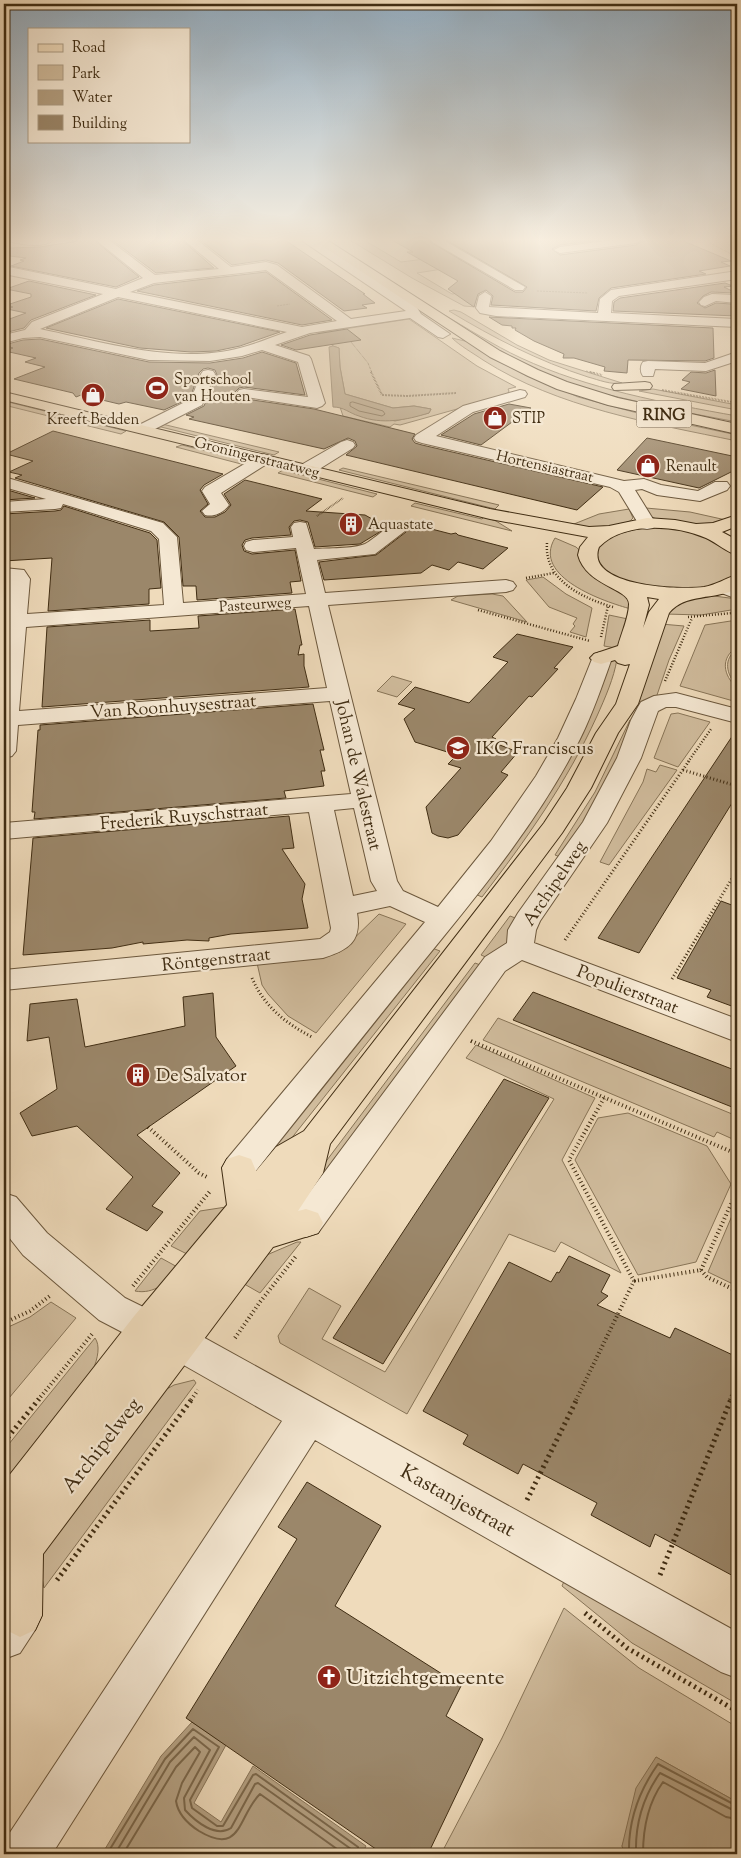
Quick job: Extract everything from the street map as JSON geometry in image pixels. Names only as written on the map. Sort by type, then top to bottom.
[{"type":"main road","name":"RING","points":[[452,327],[523,369],[572,389],[630,406],[737,429]]},
{"type":"main road","points":[[470,327],[494,341],[544,364]]},
{"type":"main road","points":[[443,334],[476,342]]},
{"type":"main road","points":[[619,388],[647,379]]},
{"type":"main road","name":"RING","points":[[603,383],[652,397],[691,404]]},
{"type":"main road","name":"Groningerstraatweg","points":[[4,395],[490,514],[581,531],[611,531]]},
{"type":"main road","name":"Groningerstraatweg","points":[[490,514],[569,539],[584,547],[588,552]]},
{"type":"main road","points":[[694,529],[714,528],[737,520]]},
{"type":"main road","points":[[734,587],[707,593],[683,595],[649,593],[627,587],[602,575],[588,558],[588,552],[593,542],[611,531],[647,524],[664,524],[694,529],[716,536],[737,549]]},
{"type":"main road","name":"Archipelweg","points":[[8,1541],[164,1335],[253,1222],[306,1173],[315,1140],[553,828],[579,788],[607,733],[616,688],[639,605],[637,596],[627,587]]},
{"type":"main road","name":"Archipelweg","points":[[607,733],[644,708],[659,612],[668,601],[683,595]]},
{"type":"main road","points":[[598,647],[628,650]]},
{"type":"main road","points":[[225,1174],[253,1222],[306,1223]]},
{"type":"main road","points":[[8,1541],[12,1626]]},
{"type":"street","points":[[10,327],[28,334]]},
{"type":"street","points":[[28,334],[35,327]]},
{"type":"street","points":[[282,327],[303,331]]},
{"type":"street","points":[[4,339],[28,334],[52,335],[187,365],[232,355],[303,331],[331,327]]},
{"type":"street","points":[[432,327],[443,334]]},
{"type":"street","points":[[647,379],[648,365],[702,368],[735,346],[732,327]]},
{"type":"street","points":[[244,393],[317,403],[304,359],[262,345]]},
{"type":"street","points":[[143,429],[197,402],[208,374]]},
{"type":"street","name":"Hortensiastraat","points":[[520,394],[468,409],[422,438],[606,480],[622,486],[644,484],[657,490],[700,496],[721,486]]},
{"type":"street","points":[[307,469],[347,446]]},
{"type":"street","points":[[211,510],[220,505],[211,491],[264,459]]},
{"type":"street","points":[[4,482],[147,523],[164,532],[170,544],[174,610]]},
{"type":"street","points":[[622,486],[647,524]]},
{"type":"street","points":[[4,507],[76,503]]},
{"type":"street","points":[[253,546],[304,541],[368,550],[396,531]]},
{"type":"street","name":"Johan de Walestraat","points":[[304,541],[384,881],[393,896]]},
{"type":"street","points":[[4,751],[7,719],[10,621],[20,579],[10,574]]},
{"type":"street","name":"Pasteurweg","points":[[10,621],[506,586]]},
{"type":"street","points":[[225,1174],[337,1048],[528,810],[576,728],[594,686],[598,647]]},
{"type":"street","name":"Van Roonhuysestraat","points":[[7,719],[340,694]]},
{"type":"street","points":[[644,708],[684,701],[730,714]]},
{"type":"street","name":"Archipelweg","points":[[306,1223],[495,964],[518,948],[522,939],[522,930],[528,919],[594,823],[629,758],[644,708]]},
{"type":"street","name":"Frederik Ruyschstraat","points":[[4,832],[365,800]]},
{"type":"street","points":[[320,804],[342,907],[393,896],[414,908],[442,918]]},
{"type":"street","name":"Röntgenstraat","points":[[4,980],[323,948],[334,944],[343,937],[346,927],[342,907]]},
{"type":"street","name":"Populierstraat","points":[[518,948],[737,1030]]},
{"type":"street","name":"Kastanjestraat","points":[[4,1207],[35,1244],[112,1309],[217,1364],[737,1656]]},
{"type":"street","points":[[24,1854],[308,1416]]},
{"type":"path","points":[[350,340],[368,363],[377,390],[382,395],[390,397],[460,392]]},
{"type":"path","points":[[349,346],[355,345]]},
{"type":"path","points":[[580,369],[647,379],[737,403]]},
{"type":"path","points":[[304,541],[347,495]]},
{"type":"path","points":[[439,591],[442,600],[560,633],[598,647],[608,606]]},
{"type":"path","points":[[644,708],[661,694],[668,672],[692,618]]},
{"type":"path","points":[[560,633],[565,628]]},
{"type":"path","points":[[550,960],[683,770],[730,714]]},
{"type":"path","points":[[683,770],[737,786]]},
{"type":"path","points":[[659,1001],[737,870]]},
{"type":"path","points":[[249,956],[251,974],[256,990],[270,1007],[287,1024],[337,1048]]},
{"type":"path","points":[[445,1031],[599,1094],[604,1098],[737,1154]]},
{"type":"path","points":[[604,1098],[569,1160],[634,1281]]},
{"type":"path","points":[[148,1127],[199,1173],[225,1174]]},
{"type":"path","points":[[700,1270],[737,1191]]},
{"type":"path","points":[[12,1626],[48,1592],[217,1364],[260,1302],[306,1244],[306,1223]]},
{"type":"path","points":[[634,1281],[700,1270]]},
{"type":"path","points":[[700,1270],[707,1277],[737,1291]]},
{"type":"path","points":[[4,1324],[14,1320],[42,1302],[72,1276]]},
{"type":"path","points":[[513,1530],[634,1281]]},
{"type":"path","points":[[648,1606],[737,1383]]},
{"type":"green space","points":[[359,327],[420,327],[477,366],[516,387],[508,389],[507,395],[400,425],[394,424],[390,427],[343,416],[340,407],[395,421],[429,413],[431,409],[414,406],[393,408],[345,394],[339,348],[333,346],[318,333]]},
{"type":"green space","points":[[458,327],[464,327],[521,358],[573,378],[627,394],[737,416],[737,422],[583,389],[514,362]]},
{"type":"green space","points":[[477,327],[486,327],[517,345],[549,360],[622,383],[609,383],[570,371],[500,340]]},
{"type":"green space","points":[[452,338],[469,342],[536,378],[578,397],[652,417],[737,435],[737,441],[672,428],[574,402],[512,377],[463,347]]},
{"type":"green space","points":[[653,389],[737,405],[737,410],[639,391]]},
{"type":"green space","points":[[4,401],[126,431],[121,434],[4,405]]},
{"type":"green space","points":[[162,424],[279,452],[274,455],[157,426]]},
{"type":"green space","points":[[182,445],[250,462],[245,465],[176,447]]},
{"type":"green space","points":[[343,468],[499,505],[495,509],[339,470]]},
{"type":"green space","points":[[283,470],[377,494],[373,497],[278,473]]},
{"type":"green space","points":[[415,503],[482,519],[484,517],[496,521],[512,531],[411,506]]},
{"type":"green space","points":[[646,508],[690,512],[726,520],[701,525],[658,520],[650,516]]},
{"type":"green space","points":[[629,509],[633,518],[628,523],[620,526],[612,528],[584,528],[569,526],[599,514]]},
{"type":"green space","points":[[645,528],[669,528],[693,532],[730,549],[737,559],[737,572],[733,577],[719,585],[685,592],[622,581],[606,570],[597,559],[598,547],[612,536]]},
{"type":"green space","points":[[555,538],[576,547],[625,592],[631,609],[589,594],[574,586],[562,576],[553,565],[550,552]]},
{"type":"green space","points":[[543,577],[566,594],[592,608],[586,637],[570,632],[575,626],[573,624],[577,618],[549,607],[526,580]]},
{"type":"green space","points":[[492,594],[503,596],[527,622],[451,600],[458,596]]},
{"type":"green space","points":[[714,596],[737,599],[737,609],[701,615],[665,614],[685,600]]},
{"type":"green space","points":[[609,615],[628,619],[623,643],[616,648],[604,646]]},
{"type":"green space","points":[[737,620],[737,647],[728,656],[725,667],[729,678],[737,688],[737,702],[680,686],[705,625]]},
{"type":"green space","points":[[661,624],[684,626],[669,660],[656,698],[640,705],[637,700]]},
{"type":"green space","points":[[737,649],[737,686],[728,672],[728,662]]},
{"type":"green space","points":[[617,659],[606,695],[573,764],[530,832],[482,897],[475,894],[610,661]]},
{"type":"green space","points":[[392,676],[412,682],[397,697],[377,691]]},
{"type":"green space","points":[[678,713],[710,722],[678,767],[654,758],[671,714]]},
{"type":"green space","points":[[630,720],[617,765],[563,858],[555,855],[595,792]]},
{"type":"green space","points":[[660,765],[677,770],[609,865],[600,862],[643,782],[647,769],[656,772]]},
{"type":"green space","points":[[379,914],[406,924],[316,1033],[288,1016],[262,985],[257,963],[327,956],[340,952]]},
{"type":"green space","points":[[510,916],[518,919],[514,938],[488,958],[481,955]]},
{"type":"green space","points":[[432,948],[440,951],[256,1183],[250,1174]]},
{"type":"green space","points":[[475,963],[483,966],[297,1216],[288,1212]]},
{"type":"green space","points":[[498,1018],[737,1116],[737,1141],[717,1132],[714,1137],[483,1040]]},
{"type":"green space","points":[[476,1045],[595,1098],[562,1160],[621,1273],[561,1242],[555,1252],[509,1234],[407,1414],[280,1343],[278,1336],[309,1288],[341,1306],[322,1339],[385,1372],[554,1099],[466,1058]]},
{"type":"green space","points":[[628,1113],[707,1146],[731,1184],[696,1262],[638,1275],[575,1160],[598,1118]]},
{"type":"green space","points":[[737,1204],[737,1286],[708,1272]]},
{"type":"green space","points":[[226,1207],[191,1256],[171,1246],[200,1211]]},
{"type":"green space","points":[[301,1242],[260,1293],[239,1281],[262,1257]]},
{"type":"green space","points":[[161,1258],[181,1269],[155,1289],[142,1292],[135,1291]]},
{"type":"green space","points":[[51,1302],[76,1318],[4,1404],[4,1329],[30,1317]]},
{"type":"green space","points":[[95,1338],[98,1352],[92,1372],[80,1395],[47,1444],[4,1498],[4,1450]]},
{"type":"green space","points":[[194,1380],[196,1383],[44,1588],[39,1563],[44,1532],[165,1390],[174,1385]]},
{"type":"green space","points":[[565,1579],[737,1677],[737,1704],[632,1643],[562,1586]]},
{"type":"green space","points":[[564,1608],[639,1668],[737,1727],[737,1802],[656,1757],[622,1846],[625,1854],[441,1854],[502,1738]]},
{"type":"water","points":[[329,347],[339,348],[345,394],[393,408],[414,406],[431,409],[429,413],[412,418],[385,421],[368,419],[333,407]]},
{"type":"water","points":[[192,1722],[226,1745],[194,1803],[221,1822],[253,1766],[366,1846],[362,1854],[102,1854],[161,1756]]},
{"type":"water","points":[[656,1757],[737,1802],[737,1854],[625,1854],[622,1846],[636,1788]]},
{"type":"building","points":[[4,327],[25,327],[24,328],[4,333]]},
{"type":"building","points":[[254,327],[280,332],[240,346],[216,351],[191,352],[140,348],[46,328]]},
{"type":"building","points":[[687,327],[713,328],[714,358],[705,361],[628,360],[627,373],[604,371],[605,367],[574,358],[563,358],[564,354],[534,341],[515,330],[516,328],[512,328]]},
{"type":"building","points":[[347,329],[361,340],[296,350],[281,345],[310,335]]},
{"type":"building","points":[[40,339],[149,362],[210,363],[243,358],[262,352],[296,363],[305,395],[244,387],[239,388],[235,392],[239,398],[314,409],[415,434],[412,439],[415,443],[422,445],[603,487],[577,510],[346,455],[357,446],[355,441],[348,438],[324,449],[189,419],[194,417],[186,415],[204,406],[217,375],[215,370],[208,368],[203,369],[199,373],[190,398],[164,410],[126,402],[119,404],[81,395],[76,397],[73,393],[14,379],[45,367],[25,362],[36,358],[5,351],[13,348],[4,345],[23,340]]},
{"type":"building","points":[[715,370],[716,396],[681,389],[690,382],[682,380],[691,372],[706,373]]},
{"type":"building","points":[[509,404],[531,408],[481,445],[441,435],[474,414]]},
{"type":"building","points":[[53,431],[223,474],[204,485],[200,490],[208,504],[200,511],[205,517],[215,517],[225,512],[231,505],[224,494],[245,480],[322,499],[306,511],[365,515],[381,524],[391,525],[360,544],[315,547],[308,522],[294,521],[289,527],[291,535],[252,538],[245,540],[242,545],[244,551],[252,554],[295,550],[301,581],[290,582],[292,593],[197,600],[196,586],[183,586],[179,537],[164,522],[15,478],[22,475],[9,472],[33,461],[6,454]]},
{"type":"building","points":[[647,438],[737,457],[737,469],[699,488],[617,470]]},
{"type":"building","points":[[4,489],[35,498],[4,500]]},
{"type":"building","points":[[64,506],[150,533],[157,540],[161,588],[149,589],[149,604],[48,611],[52,558],[4,561],[4,514],[55,511],[61,510]]},
{"type":"building","points":[[412,524],[451,534],[456,533],[508,548],[483,569],[458,562],[449,570],[432,565],[421,573],[324,580],[319,562],[376,555],[406,532],[404,527],[409,527]]},
{"type":"building","points":[[295,609],[302,645],[300,645],[298,655],[304,654],[304,666],[309,687],[42,707],[47,627],[150,620],[150,631],[199,628],[198,616]]},
{"type":"building","points":[[517,634],[573,647],[554,668],[558,669],[532,697],[529,696],[492,737],[496,739],[492,742],[518,752],[501,772],[508,775],[458,835],[448,838],[438,836],[432,833],[426,807],[461,768],[448,764],[457,755],[415,742],[404,719],[415,709],[398,704],[415,687],[469,703],[508,662],[493,657]]},
{"type":"building","points":[[313,704],[324,750],[320,750],[325,771],[321,771],[324,786],[284,791],[286,798],[34,819],[35,812],[32,812],[38,730],[40,730],[40,725]]},
{"type":"building","points":[[737,729],[737,795],[639,953],[598,938]]},
{"type":"building","points":[[289,816],[294,848],[282,849],[305,884],[302,899],[308,928],[231,934],[209,938],[209,941],[187,940],[143,944],[143,942],[112,948],[23,955],[33,838]]},
{"type":"building","points":[[721,901],[737,907],[737,1008],[707,997],[711,990],[677,978]]},
{"type":"building","points":[[533,992],[737,1071],[737,1109],[513,1020]]},
{"type":"building","name":"De Salvator","points":[[213,993],[216,1037],[236,1066],[137,1135],[180,1173],[152,1206],[163,1212],[147,1231],[106,1209],[133,1177],[77,1126],[32,1136],[20,1113],[57,1089],[49,1037],[27,1041],[30,1004],[77,999],[85,1047],[185,1026],[183,997]]},
{"type":"building","points":[[504,1079],[549,1098],[383,1364],[333,1338]]},
{"type":"building","points":[[569,1256],[610,1275],[601,1292],[608,1296],[597,1305],[670,1338],[675,1328],[737,1357],[737,1578],[655,1534],[650,1547],[591,1515],[597,1503],[523,1464],[518,1474],[463,1444],[468,1435],[423,1411],[509,1262],[551,1282]]},
{"type":"building","name":"Uitzichtgemeente","points":[[307,1482],[381,1526],[335,1606],[461,1686],[446,1716],[483,1739],[428,1854],[383,1854],[186,1718],[297,1539],[278,1527]]},
{"type":"place","name":"Sportschool van Houten","points":[[157,388]]},
{"type":"place","name":"Kreeft Bedden","points":[[93,395]]},
{"type":"place","name":"STIP","points":[[495,418]]},
{"type":"place","name":"Renault","points":[[648,466]]},
{"type":"place","name":"Aquastate","points":[[351,524]]},
{"type":"place","name":"IKC Franciscus","points":[[458,748]]},
{"type":"place","name":"De Salvator","points":[[138,1075]]},
{"type":"place","name":"Uitzichtgemeente","points":[[329,1677]]}]
